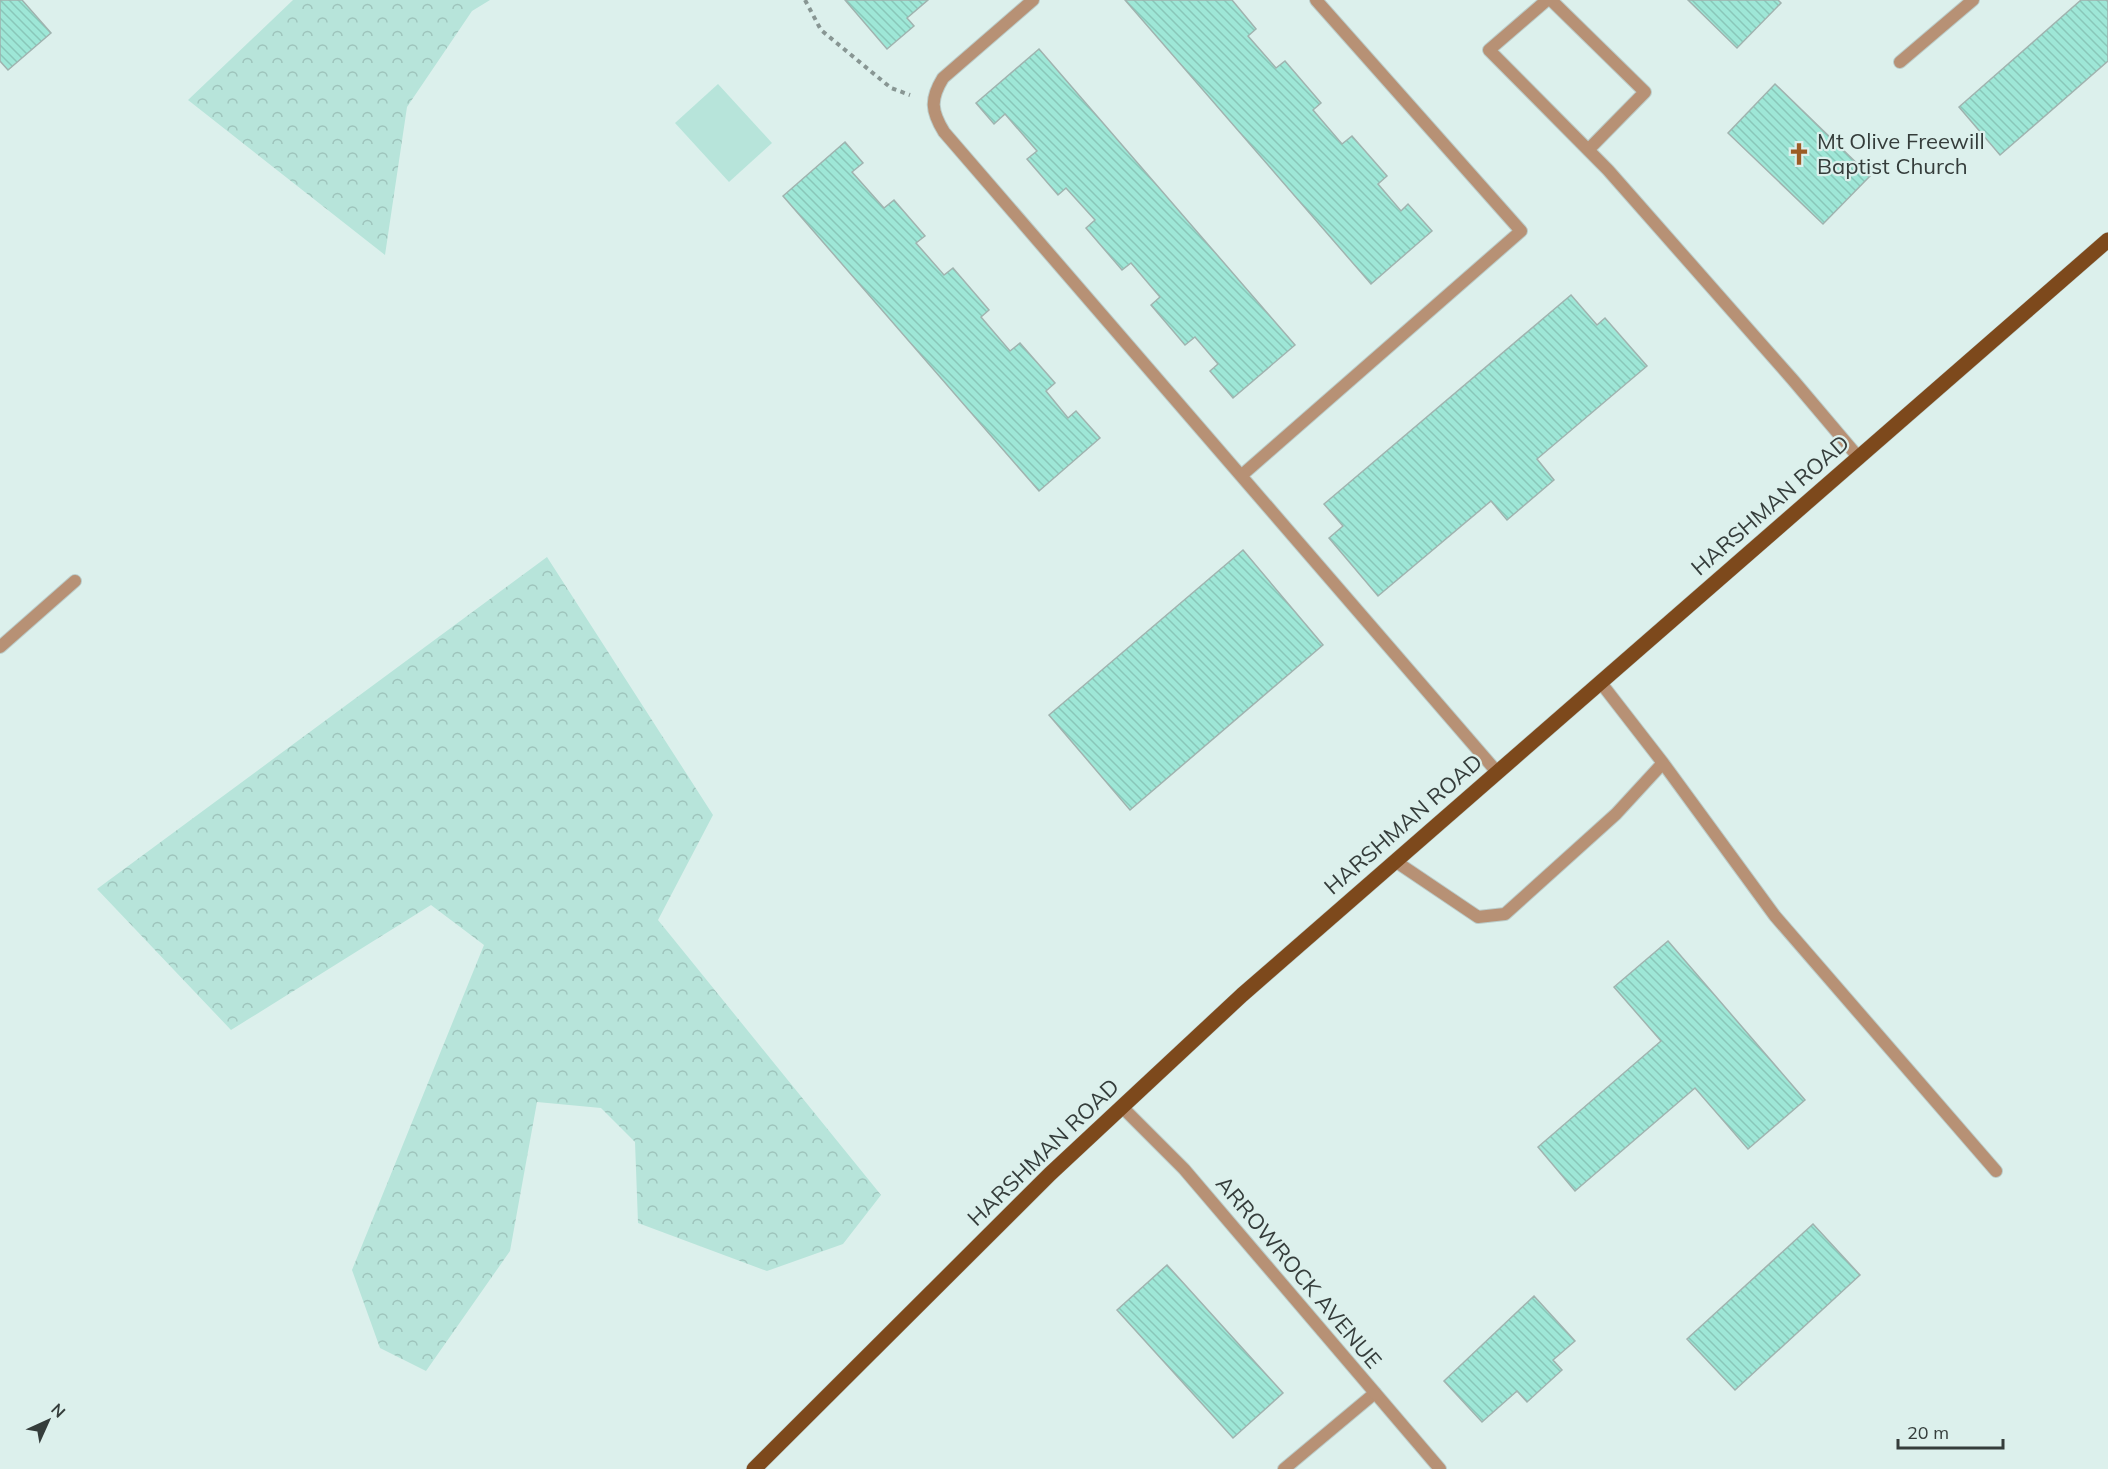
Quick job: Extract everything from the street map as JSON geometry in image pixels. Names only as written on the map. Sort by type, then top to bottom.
[{"type":"main road","name":"HARSHMAN ROAD","points":[[754,1469],[1050,1174],[1242,995],[2108,240]]},
{"type":"street","points":[[1033,0],[943,78],[936,90],[933,104],[936,119],[944,132],[1497,772]]},
{"type":"street","points":[[1242,475],[1521,231],[1316,0]]},
{"type":"street","points":[[1588,150],[1645,92],[1549,0],[1489,50],[1588,150],[1793,380],[1859,458]]},
{"type":"street","points":[[1900,62],[1973,0]]},
{"type":"street","points":[[0,647],[75,581]]},
{"type":"street","points":[[1601,683],[1663,763],[1775,916],[1996,1171]]},
{"type":"street","points":[[1395,861],[1478,917],[1505,914],[1616,814],[1663,763]]},
{"type":"street","name":"ARROWROCK AVENUE","points":[[1122,1107],[1184,1169],[1440,1469]]},
{"type":"street","points":[[1284,1469],[1376,1394]]},
{"type":"path","points":[[805,0],[820,30],[891,88],[933,104]]},
{"type":"green space","points":[[293,0],[490,0],[472,11],[407,107],[385,255],[188,100]]},
{"type":"green space","points":[[718,84],[772,143],[729,182],[675,123]]},
{"type":"green space","points":[[547,557],[713,815],[658,920],[881,1195],[843,1244],[767,1271],[638,1223],[635,1142],[601,1108],[537,1102],[510,1251],[426,1371],[380,1348],[352,1270],[484,945],[431,905],[231,1030],[97,889]]},
{"type":"building","points":[[0,0],[22,0],[51,33],[8,70],[0,61]]},
{"type":"building","points":[[845,0],[928,0],[907,18],[914,26],[887,49]]},
{"type":"building","points":[[1125,0],[1232,0],[1256,29],[1248,36],[1276,68],[1285,61],[1321,103],[1313,110],[1342,144],[1352,136],[1387,176],[1378,184],[1401,211],[1408,204],[1432,231],[1371,284]]},
{"type":"building","points":[[1688,0],[1778,0],[1781,3],[1737,48]]},
{"type":"building","points":[[2081,0],[2108,0],[2108,61],[2000,155],[1959,107]]},
{"type":"building","points":[[1039,49],[1295,345],[1233,398],[1210,371],[1218,364],[1195,337],[1185,345],[1151,305],[1160,297],[1131,263],[1122,270],[1086,228],[1095,220],[1066,188],[1058,195],[1027,159],[1037,151],[1005,114],[994,124],[976,103]]},
{"type":"building","name":"Mt Olive Freewill Baptist Church","points":[[1775,84],[1870,176],[1823,224],[1728,133]]},
{"type":"building","points":[[845,142],[863,163],[852,172],[884,208],[894,200],[925,236],[916,243],[944,275],[953,268],[989,310],[981,317],[1010,351],[1020,343],[1055,383],[1046,391],[1068,418],[1076,411],[1100,438],[1039,491],[783,196]]},
{"type":"building","points":[[1571,295],[1597,325],[1605,318],[1647,366],[1537,459],[1554,480],[1507,520],[1491,501],[1378,596],[1329,538],[1343,526],[1324,504]]},
{"type":"building","points":[[1243,550],[1323,645],[1130,810],[1049,715]]},
{"type":"building","points":[[1668,941],[1805,1100],[1748,1149],[1695,1088],[1575,1191],[1538,1147],[1661,1041],[1614,987]]},
{"type":"building","points":[[1813,1224],[1860,1275],[1735,1390],[1687,1339]]},
{"type":"building","points":[[1167,1265],[1283,1393],[1233,1438],[1117,1310]]},
{"type":"building","points":[[1534,1296],[1575,1341],[1553,1360],[1562,1370],[1527,1402],[1517,1391],[1482,1422],[1444,1381]]},
{"type":"place","name":"Mt Olive Freewill Baptist Church","points":[[1799,154]]}]
